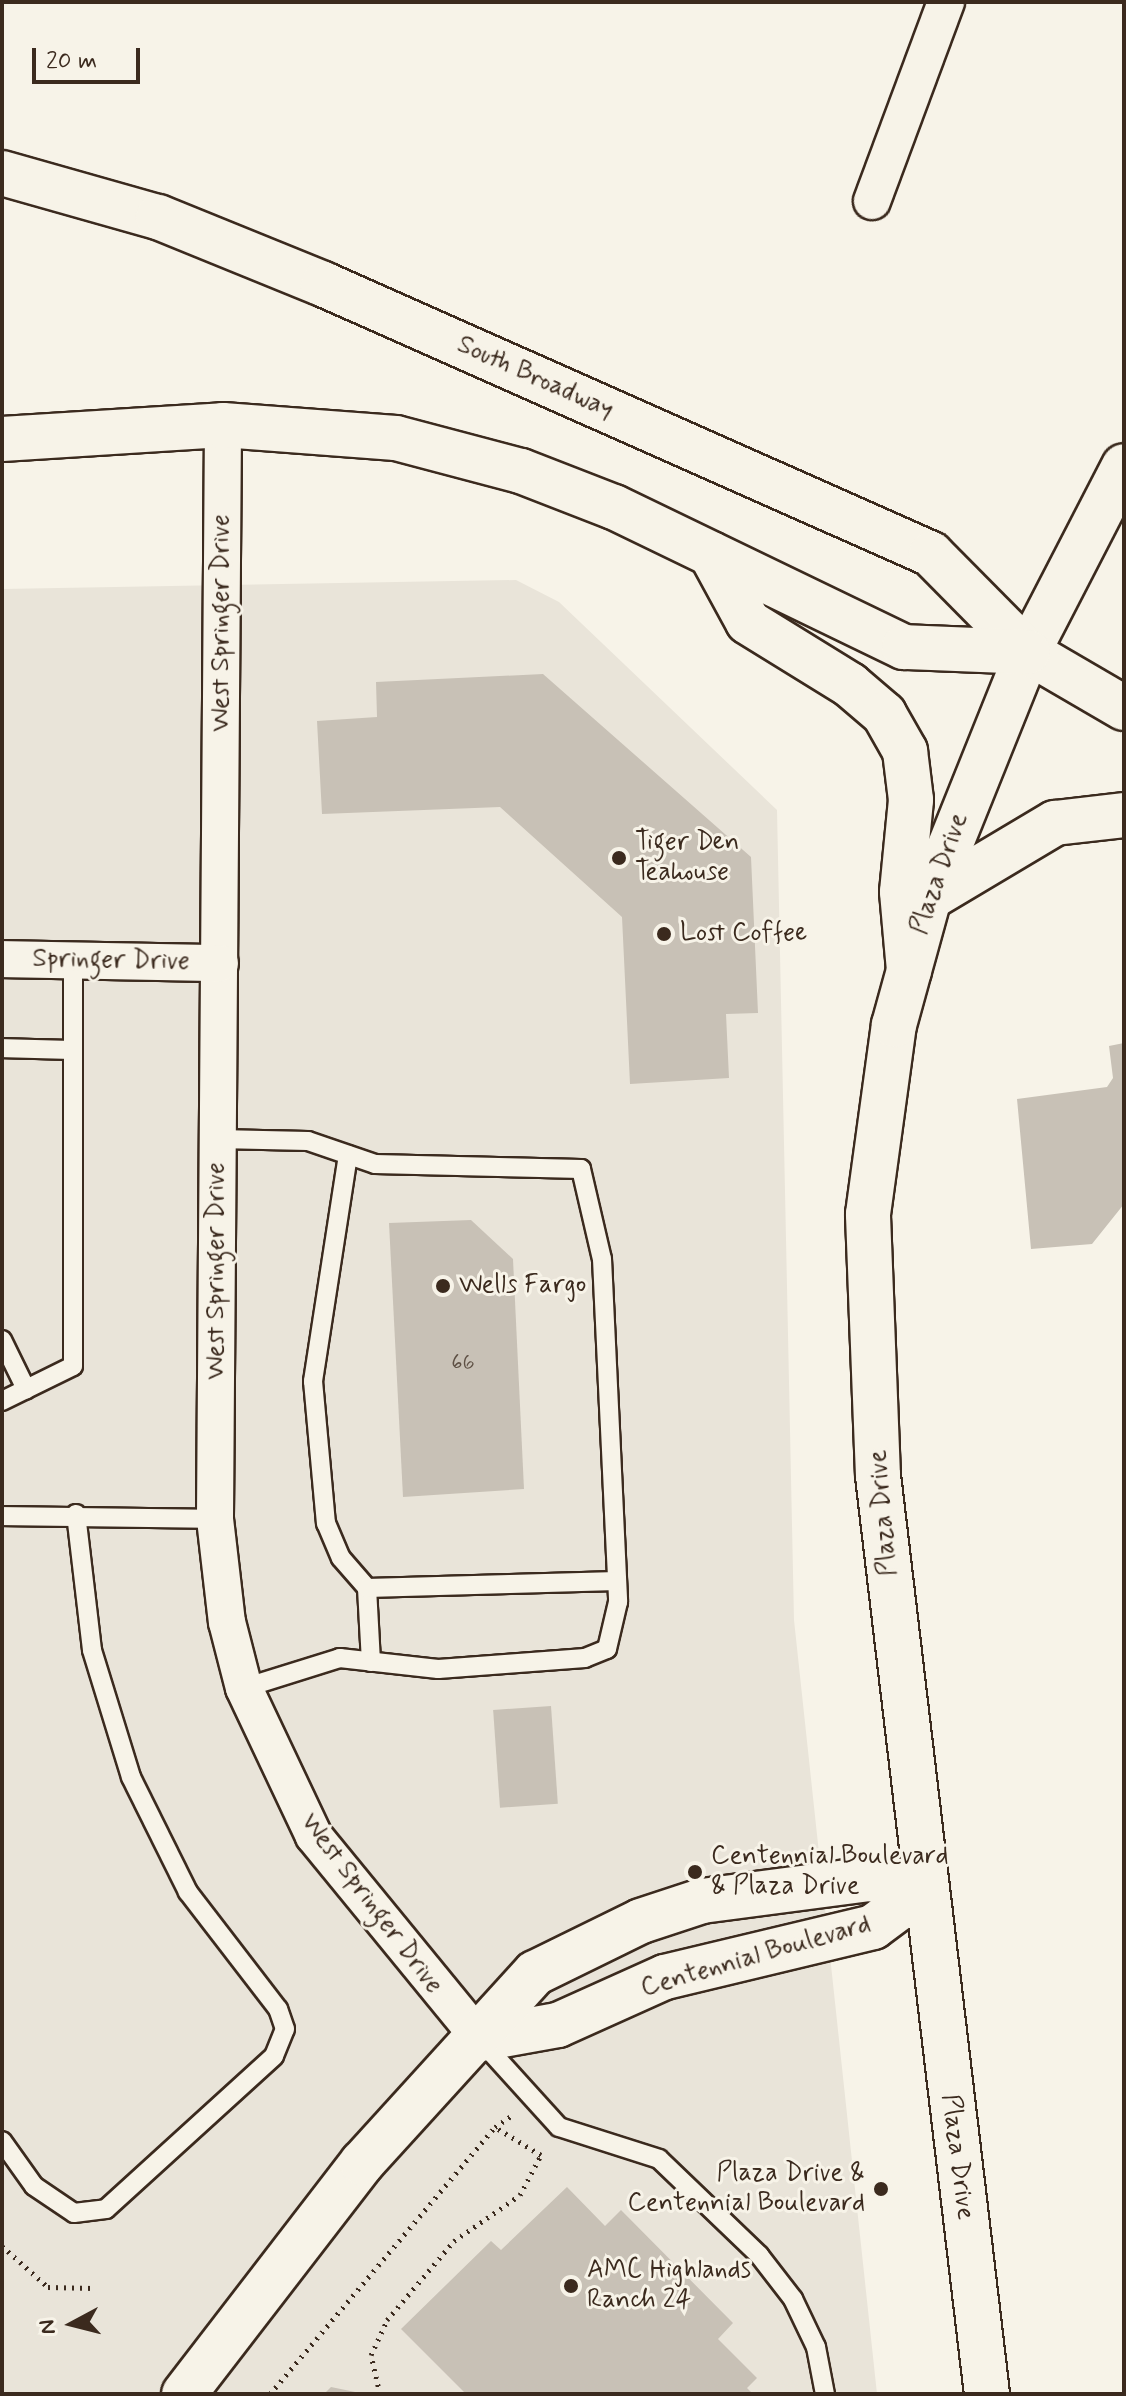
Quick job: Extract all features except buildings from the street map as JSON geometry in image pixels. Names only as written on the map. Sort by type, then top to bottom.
[{"type":"street","points":[[872,201],[946,2]]},
{"type":"street","name":"South Broadway","points":[[2,173],[158,217],[323,284],[931,554],[1028,652],[1124,708]]},
{"type":"street","name":"South Broadway","points":[[2,439],[223,425],[340,429],[452,451],[614,507],[904,647],[1028,652]]},
{"type":"street","name":"West Springer Drive","points":[[223,425],[215,1519],[227,1622],[244,1688],[314,1836],[480,2039]]},
{"type":"street","name":"Plaza Drive","points":[[987,2394],[923,1890],[878,1476],[868,1214],[876,1125],[909,971],[929,898],[1028,652],[1124,466]]},
{"type":"street","points":[[711,554],[748,622],[850,685],[884,714],[905,751],[911,800],[902,892],[909,971]]},
{"type":"street","points":[[929,898],[1055,823],[1124,815]]},
{"type":"street","name":"Springer Drive","points":[[2,959],[220,963]]},
{"type":"street","name":"Centennial Boulevard","points":[[184,2394],[362,2163],[480,2039],[535,1973],[653,1917],[805,1883],[870,1879],[923,1890]]},
{"type":"street","name":"Centennial Boulevard","points":[[480,2039],[558,2025],[680,1973],[873,1927],[923,1890]]},
{"type":"lane","points":[[2,1401],[73,1366],[73,960]]},
{"type":"lane","points":[[2,1048],[72,1050]]},
{"type":"lane","points":[[218,1139],[308,1141],[375,1164],[581,1169],[602,1259],[617,1581],[607,1649],[585,1658],[438,1669],[340,1658],[244,1688]]},
{"type":"lane","points":[[348,1155],[313,1381],[326,1523],[341,1558],[367,1588],[371,1662]]},
{"type":"lane","points":[[2,1340],[26,1389]]},
{"type":"lane","points":[[2,1516],[76,1514],[215,1519]]},
{"type":"lane","points":[[2,2141],[34,2186],[74,2213],[106,2209],[274,2056],[285,2029],[278,2009],[188,1892],[131,1777],[92,1650],[76,1514]]},
{"type":"lane","points":[[367,1588],[617,1581]]},
{"type":"lane","points":[[480,2039],[559,2127],[659,2159],[759,2255],[793,2299],[816,2347],[825,2394]]},
{"type":"path","points":[[270,2394],[495,2127],[534,2100]]},
{"type":"path","points":[[380,2394],[371,2355],[387,2320],[454,2241],[520,2195],[541,2155],[495,2127]]},
{"type":"path","points":[[2,2246],[48,2287],[93,2288]]},
{"type":"shaded area","points":[[516,580],[559,602],[777,810],[794,1620],[877,2394],[2,2394],[2,589]]},
{"type":"place","name":"Tiger Den Teahouse","points":[[619,858]]},
{"type":"place","name":"Lost Coffee","points":[[664,934]]},
{"type":"place","name":"Wells Fargo","points":[[443,1286]]},
{"type":"place","name":"Centennial Boulevard & Plaza Drive","points":[[695,1872]]},
{"type":"place","name":"Plaza Drive & Centennial Boulevard","points":[[881,2189]]},
{"type":"place","name":"AMC Highlands Ranch 24","points":[[571,2286]]}]
